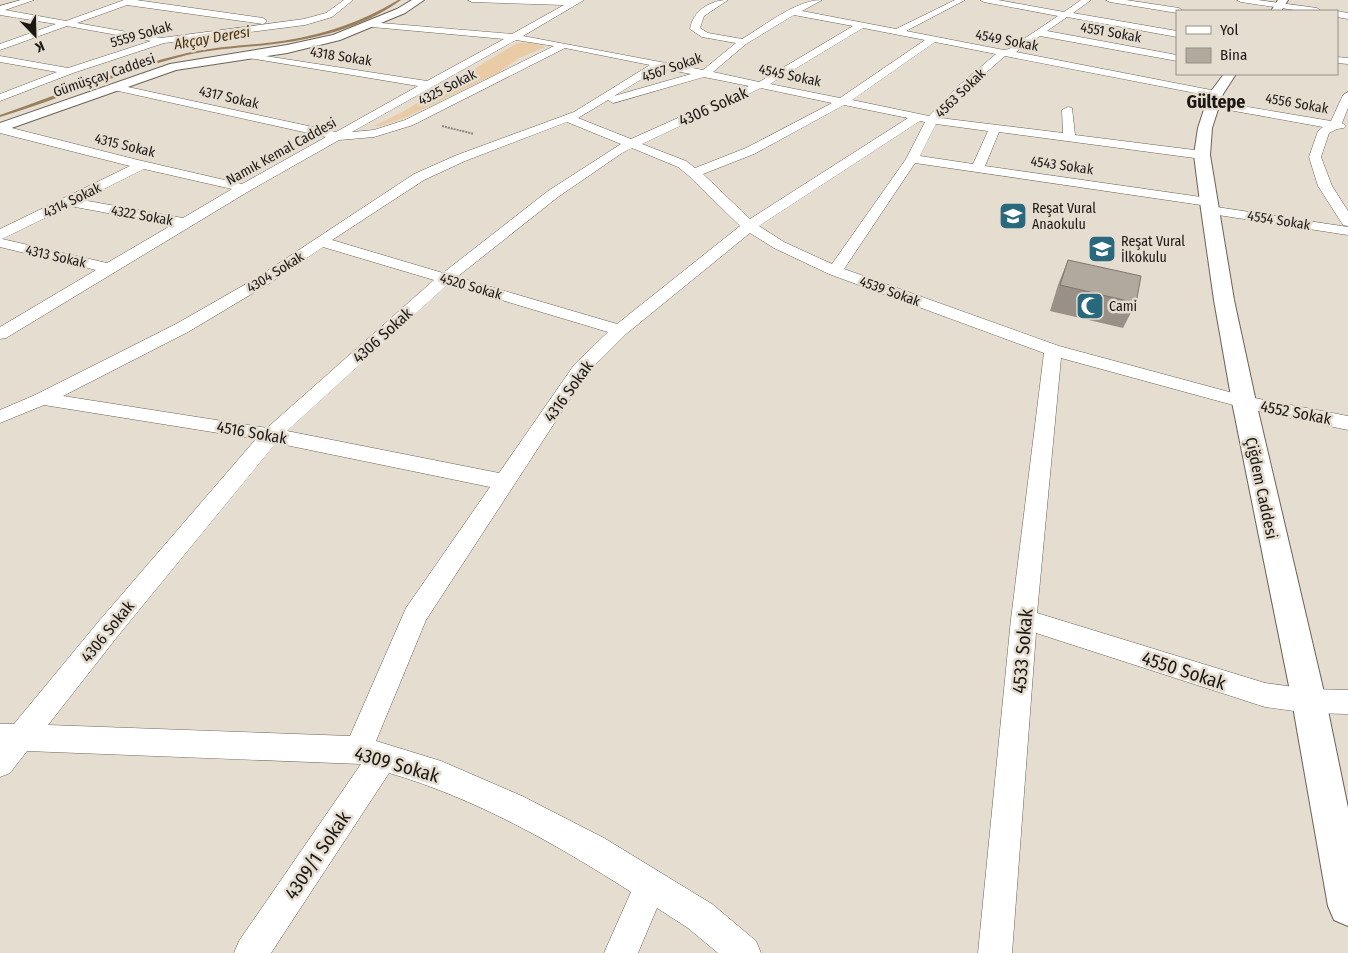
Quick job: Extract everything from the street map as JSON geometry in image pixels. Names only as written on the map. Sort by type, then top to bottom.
[{"type":"street","points":[[0,10],[30,0]]},
{"type":"street","name":"5559 Sokak","points":[[0,98],[69,71],[163,40],[285,25],[323,17],[349,0]]},
{"type":"street","name":"Gümüşçay Caddesi","points":[[0,128],[114,86],[174,67],[323,42],[372,24],[401,11],[419,0]]},
{"type":"street","points":[[472,0],[577,1]]},
{"type":"street","points":[[724,0],[707,9],[698,18],[696,29],[705,36],[743,42]]},
{"type":"street","name":"4567 Sokak","points":[[572,116],[615,100],[706,73],[743,42],[818,0]]},
{"type":"street","points":[[898,32],[961,0]]},
{"type":"street","points":[[984,0],[1176,34]]},
{"type":"street","name":"4563 Sokak","points":[[835,271],[912,159],[925,118],[1003,53],[1012,51],[1087,0]]},
{"type":"street","points":[[1110,0],[1176,11]]},
{"type":"street","points":[[1241,0],[1310,10]]},
{"type":"street","points":[[0,48],[130,1],[285,25]]},
{"type":"street","name":"Namık Kemal Caddesi","points":[[0,334],[244,188],[577,1]]},
{"type":"street","points":[[0,10],[65,24],[163,40]]},
{"type":"street","name":"4549 Sokak","points":[[794,12],[932,40],[1219,91]]},
{"type":"street","name":"4545 Sokak","points":[[372,24],[515,37],[762,84],[925,118],[1202,155]]},
{"type":"street","name":"4306 Sokak","points":[[0,763],[11,737],[108,628],[271,435],[444,279],[553,194],[631,143],[762,84],[862,25]]},
{"type":"street","name":"4551 Sokak","points":[[1040,33],[1176,58]]},
{"type":"street","points":[[694,173],[750,151],[842,102],[932,40]]},
{"type":"street","name":"4325 Sokak","points":[[338,136],[365,136],[416,119],[564,45]]},
{"type":"street","name":"4318 Sokak","points":[[249,55],[429,85]]},
{"type":"street","points":[[0,59],[69,71]]},
{"type":"street","points":[[572,116],[659,64]]},
{"type":"street","name":"4317 Sokak","points":[[114,86],[338,136]]},
{"type":"street","name":"4556 Sokak","points":[[1219,91],[1335,125],[1348,127]]},
{"type":"street","name":"Çiğdem Caddesi","points":[[1219,91],[1205,128],[1202,155],[1209,206],[1224,300],[1244,402],[1309,701],[1348,906]]},
{"type":"street","points":[[1348,95],[1335,125],[1324,131],[1315,157],[1325,186],[1348,222]]},
{"type":"street","points":[[1068,110],[1069,138]]},
{"type":"street","name":"4304 Sokak","points":[[42,399],[182,328],[264,280],[376,204],[419,178],[504,141],[572,116]]},
{"type":"street","name":"4539 Sokak","points":[[572,116],[682,164],[694,173],[749,226],[779,245],[835,271],[1053,350],[1244,402]]},
{"type":"street","name":"4316 Sokak","points":[[370,754],[415,615],[580,369],[620,330],[749,226],[925,118]]},
{"type":"street","name":"4315 Sokak","points":[[0,128],[143,165],[244,188]]},
{"type":"street","points":[[977,169],[995,128]]},
{"type":"street","name":"4543 Sokak","points":[[912,159],[1209,206]]},
{"type":"street","name":"4314 Sokak","points":[[0,235],[143,165]]},
{"type":"street","name":"4322 Sokak","points":[[69,202],[186,223]]},
{"type":"street","name":"4554 Sokak","points":[[1209,206],[1348,231]]},
{"type":"street","name":"4520 Sokak","points":[[322,242],[620,330]]},
{"type":"street","name":"4313 Sokak","points":[[0,243],[111,269]]},
{"type":"street","name":"4533 Sokak","points":[[995,953],[1024,619],[1053,350]]},
{"type":"street","points":[[0,417],[42,399]]},
{"type":"street","name":"4516 Sokak","points":[[42,399],[271,435],[504,482]]},
{"type":"street","name":"4552 Sokak","points":[[1244,402],[1348,423]]},
{"type":"street","name":"4550 Sokak","points":[[1024,619],[1265,695],[1309,701],[1348,702]]},
{"type":"street","name":"4309 Sokak","points":[[11,737],[370,754],[432,771],[511,807],[593,849],[700,916],[744,953]]},
{"type":"street","name":"4309/1 Sokak","points":[[252,953],[370,754]]},
{"type":"street","points":[[621,953],[651,884]]},
{"type":"path","points":[[416,119],[504,141]]},
{"type":"shaded area","points":[[517,43],[532,43],[545,47],[519,58],[500,72],[404,118],[380,126],[374,126],[404,111]]},
{"type":"building","points":[[1068,260],[1141,276],[1136,303],[1060,285]]},
{"type":"waterway","name":"Akçay Deresi","points":[[0,116],[164,60],[208,50],[284,42],[319,35],[353,24],[400,0]]},
{"type":"place","name":"Reşat Vural Anaokulu","points":[[1013,216]]},
{"type":"place","name":"Reşat Vural İlkokulu","points":[[1102,249]]},
{"type":"place","name":"Cami","points":[[1090,306]]},
{"type":"district","name":"Gültepe","points":[[1216,102]]}]
